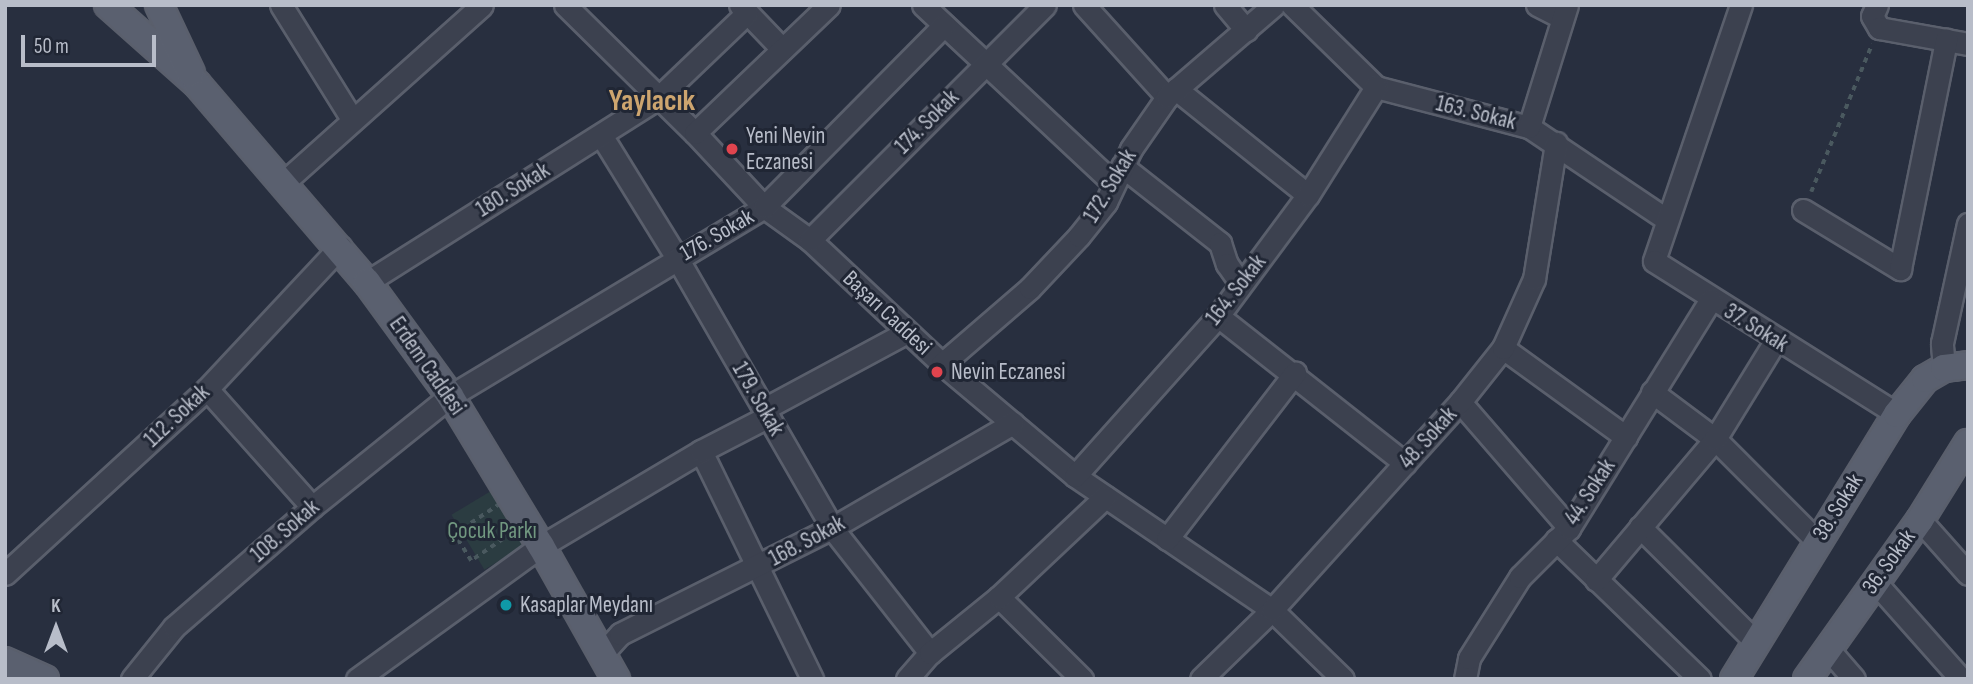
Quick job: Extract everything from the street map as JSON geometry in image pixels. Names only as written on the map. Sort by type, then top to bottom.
[{"type":"main road","name":"Erdem Caddesi","points":[[108,5],[197,84],[368,282],[450,396],[541,546],[615,679]]},
{"type":"main road","name":"Erdem Caddesi","points":[[159,5],[197,84]]},
{"type":"main road","name":"38. Sokak","points":[[1734,679],[1897,414],[1925,379],[1956,366]]},
{"type":"main road","name":"36. Sokak","points":[[1807,679],[1920,520],[1966,449]]},
{"type":"main road","points":[[5,661],[45,679]]},
{"type":"main road","points":[[5,669],[18,679]]},
{"type":"street","points":[[281,5],[352,118]]},
{"type":"street","points":[[282,184],[352,118],[482,5]]},
{"type":"street","name":"Başarı Caddesi","points":[[565,5],[695,133],[764,207],[810,240],[942,365],[1075,476],[1272,610],[1343,679]]},
{"type":"street","points":[[695,133],[829,5]]},
{"type":"street","points":[[923,5],[984,64],[1118,175],[1220,243],[1227,264],[1241,284]]},
{"type":"street","name":"174. Sokak","points":[[810,240],[1045,5]]},
{"type":"street","points":[[1084,5],[1171,93],[1308,195]]},
{"type":"street","points":[[1225,5],[1246,30]]},
{"type":"street","name":"172. Sokak","points":[[942,365],[1030,288],[1092,219],[1106,202],[1118,175],[1171,93],[1274,5]]},
{"type":"street","name":"163. Sokak","points":[[1292,5],[1376,87],[1529,127],[1666,219]]},
{"type":"street","points":[[1529,127],[1564,11],[1537,5]]},
{"type":"street","points":[[1666,219],[1741,5]]},
{"type":"street","points":[[744,9],[782,49]]},
{"type":"street","name":"180. Sokak","points":[[368,282],[658,98],[744,9]]},
{"type":"street","points":[[1876,17],[1968,44]]},
{"type":"street","name":"176. Sokak","points":[[450,396],[764,207],[944,25]]},
{"type":"street","points":[[1803,210],[1900,269],[1947,40]]},
{"type":"street","name":"164. Sokak","points":[[1075,476],[1219,316],[1308,195],[1376,87]]},
{"type":"street","name":"179. Sokak","points":[[601,135],[677,258],[832,528],[930,653]]},
{"type":"street","name":"48. Sokak","points":[[1201,679],[1272,610],[1460,402],[1503,348],[1534,279],[1556,143]]},
{"type":"street","name":"37. Sokak","points":[[1666,219],[1654,261],[1897,414]]},
{"type":"street","points":[[1956,366],[1942,343],[1968,224]]},
{"type":"street","name":"112. Sokak","points":[[5,574],[208,389],[340,247]]},
{"type":"street","name":"44. Sokak","points":[[1465,679],[1469,658],[1520,577],[1562,534],[1626,437],[1711,299]]},
{"type":"street","points":[[1219,316],[1405,463]]},
{"type":"street","points":[[358,679],[541,546],[907,332]]},
{"type":"street","points":[[1596,580],[1715,439],[1776,340]]},
{"type":"street","points":[[1503,348],[1626,437]]},
{"type":"street","points":[[1167,539],[1294,373]]},
{"type":"street","points":[[208,389],[312,507]]},
{"type":"street","points":[[1652,392],[1715,439],[1817,541]]},
{"type":"street","name":"108. Sokak","points":[[132,679],[174,627],[312,507],[450,396]]},
{"type":"street","points":[[1460,402],[1596,580],[1700,679]]},
{"type":"street","name":"168. Sokak","points":[[601,654],[620,635],[832,528],[1013,423]]},
{"type":"street","points":[[701,451],[812,679]]},
{"type":"street","points":[[907,679],[930,653],[999,597],[1105,497]]},
{"type":"street","points":[[1920,520],[1968,574]]},
{"type":"street","points":[[1640,527],[1756,642]]},
{"type":"street","points":[[1875,582],[1961,679]]},
{"type":"street","points":[[999,597],[1082,679]]},
{"type":"street","points":[[1827,648],[1854,679]]},
{"type":"path","points":[[1803,210],[1876,17]]},
{"type":"path","points":[[504,501],[520,528],[471,561],[454,534],[504,501]]},
{"type":"green space","name":"Çocuk Parkı","points":[[496,488],[529,543],[484,570],[451,515]]},
{"type":"place","name":"Yeni Nevin Eczanesi","points":[[732,149]]},
{"type":"place","name":"Nevin Eczanesi","points":[[937,372]]},
{"type":"place","name":"Kasaplar Meydanı","points":[[506,605]]},
{"type":"district","name":"Yaylacık","points":[[652,101]]}]
